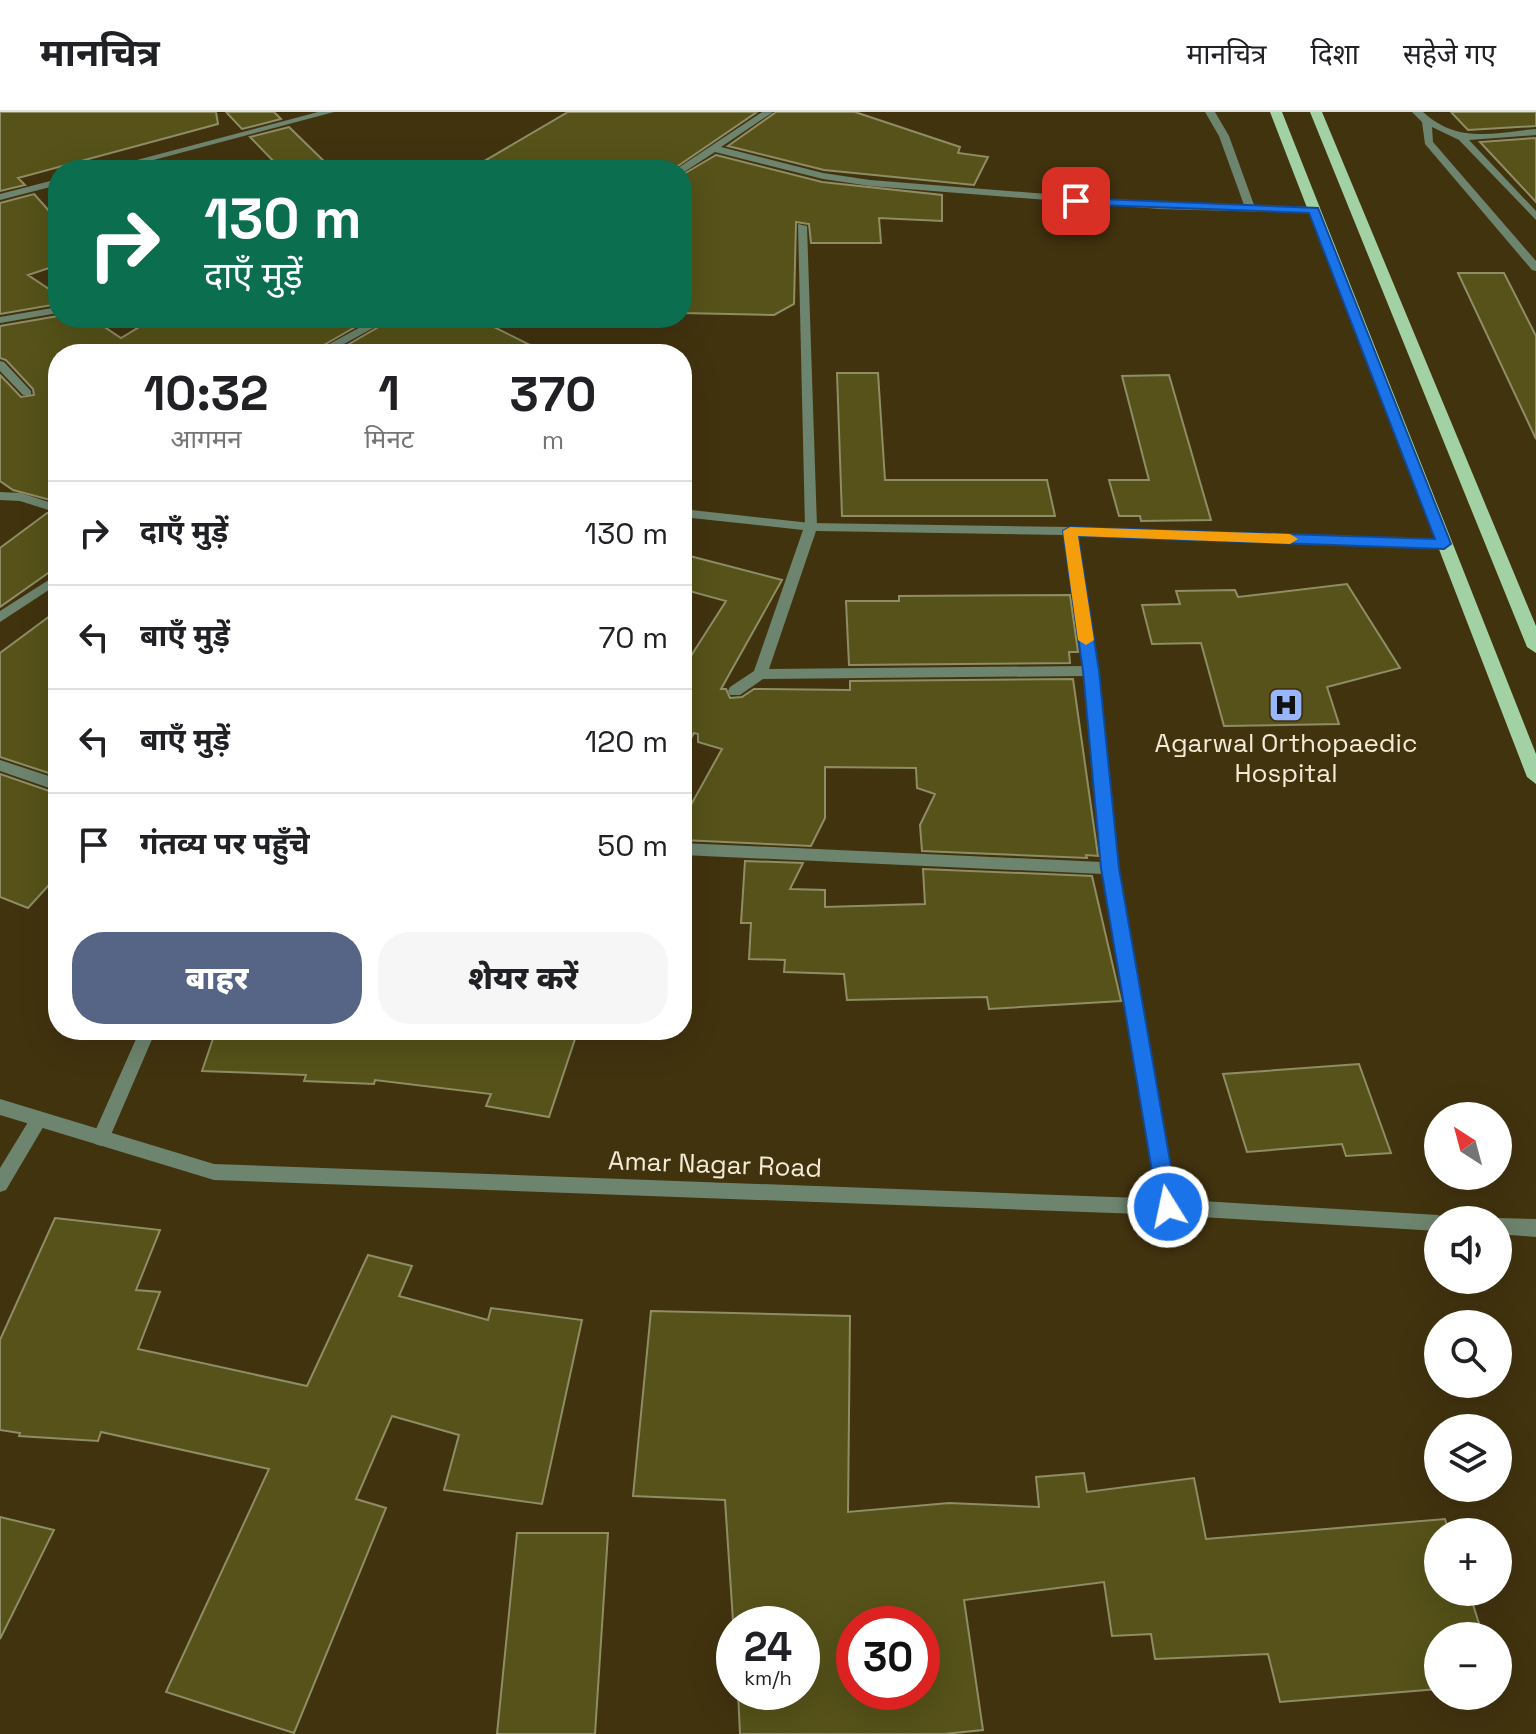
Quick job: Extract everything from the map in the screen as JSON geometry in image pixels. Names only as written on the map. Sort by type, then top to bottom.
[{"type":"main road","points":[[1276,112],[1536,777]]},
{"type":"main road","points":[[1316,112],[1536,647]]},
{"type":"street","points":[[143,160],[329,112]]},
{"type":"street","points":[[692,163],[768,112]]},
{"type":"street","points":[[1210,112],[1224,136],[1250,208]]},
{"type":"street","points":[[1417,112],[1427,121],[1462,138],[1536,217]]},
{"type":"street","points":[[1427,121],[1428,142],[1536,268]]},
{"type":"street","points":[[1462,138],[1536,132]]},
{"type":"street","points":[[716,149],[811,173],[870,183],[1021,198],[1314,210]]},
{"type":"street","points":[[0,197],[48,185]]},
{"type":"street","points":[[760,674],[811,527],[802,226]]},
{"type":"street","points":[[0,320],[48,312]]},
{"type":"street","points":[[336,344],[366,328]]},
{"type":"street","points":[[0,364],[27,393]]},
{"type":"street","points":[[0,496],[21,497],[48,506]]},
{"type":"street","points":[[692,514],[811,527],[1070,531],[1444,544]]},
{"type":"street","points":[[1070,531],[1091,671],[1110,868],[1168,1207]]},
{"type":"street","points":[[0,617],[48,585]]},
{"type":"street","points":[[735,691],[760,674],[1091,671]]},
{"type":"street","points":[[0,765],[48,782]]},
{"type":"street","points":[[692,849],[1110,868]]},
{"type":"street","points":[[101,1138],[144,1040]]},
{"type":"street","name":"Amar Nagar Road","points":[[0,1107],[214,1172],[1168,1207],[1424,1222]]},
{"type":"street","points":[[0,1184],[39,1119]]},
{"type":"street","points":[[1512,1227],[1536,1228]]},
{"type":"building","points":[[0,112],[216,112],[218,124],[85,160],[48,160],[48,170],[18,178],[25,185],[0,191]]},
{"type":"building","points":[[226,112],[274,112],[281,119],[242,129]]},
{"type":"building","points":[[568,112],[757,112],[687,160],[486,160]]},
{"type":"building","points":[[776,112],[855,112],[960,147],[958,153],[988,157],[974,185],[824,170],[728,146]]},
{"type":"building","points":[[1451,112],[1536,112],[1536,126],[1468,130]]},
{"type":"building","points":[[289,127],[323,160],[272,160],[250,137]]},
{"type":"building","points":[[1536,138],[1536,202],[1480,142]]},
{"type":"building","points":[[716,155],[822,182],[942,195],[942,221],[879,218],[881,243],[811,243],[809,224],[796,222],[794,304],[774,315],[692,313],[692,169]]},
{"type":"building","points":[[34,194],[48,210],[48,268],[28,275],[48,288],[48,306],[0,314],[0,203]]},
{"type":"building","points":[[1458,273],[1504,273],[1536,336],[1536,439]]},
{"type":"building","points":[[48,318],[48,328],[106,328],[121,338],[138,328],[354,328],[326,344],[48,344],[48,499],[13,490],[0,481],[0,375],[21,397],[34,395],[33,389],[6,360],[0,358],[0,326]]},
{"type":"building","points":[[377,328],[496,328],[528,344],[349,344]]},
{"type":"building","points":[[837,373],[878,373],[885,480],[1047,480],[1055,516],[842,516]]},
{"type":"building","points":[[1169,375],[1211,520],[1141,521],[1140,516],[1119,516],[1109,480],[1149,480],[1122,376]]},
{"type":"building","points":[[48,513],[48,573],[0,607],[0,548]]},
{"type":"building","points":[[692,557],[782,580],[721,689],[726,689],[730,698],[742,697],[754,689],[850,690],[850,681],[1073,679],[1098,856],[922,851],[920,825],[935,794],[917,788],[916,768],[825,767],[825,818],[811,846],[692,840],[692,803],[722,749],[698,742],[698,734],[692,736],[692,654],[726,601],[692,592]]},
{"type":"building","points":[[1347,584],[1400,668],[1327,687],[1339,724],[1224,726],[1201,643],[1152,644],[1142,605],[1180,604],[1176,591],[1235,590],[1238,597]]},
{"type":"building","points":[[1070,595],[1078,652],[1069,652],[1070,663],[849,665],[846,601],[899,601],[899,596]]},
{"type":"building","points":[[48,617],[48,773],[0,757],[0,653]]},
{"type":"building","points":[[0,774],[48,791],[48,886],[28,908],[0,897]]},
{"type":"building","points":[[745,861],[803,863],[790,889],[825,890],[825,907],[925,904],[923,869],[1092,876],[1121,1001],[989,1009],[987,997],[847,1000],[844,974],[784,972],[785,960],[749,959],[751,923],[741,923]]},
{"type":"building","points":[[213,1040],[575,1040],[549,1117],[486,1106],[491,1094],[375,1080],[374,1084],[304,1081],[306,1075],[202,1071]]},
{"type":"building","points":[[1359,1064],[1391,1153],[1346,1156],[1342,1144],[1247,1152],[1223,1074]]},
{"type":"building","points":[[55,1218],[160,1230],[136,1290],[160,1292],[138,1349],[307,1386],[368,1255],[412,1266],[399,1296],[488,1320],[491,1308],[582,1320],[542,1504],[444,1490],[459,1435],[392,1416],[356,1499],[386,1508],[294,1733],[166,1692],[269,1469],[101,1432],[98,1441],[19,1436],[20,1433],[0,1430],[0,1340]]},
{"type":"building","points":[[651,1311],[850,1316],[848,1512],[949,1503],[1039,1507],[1036,1477],[1084,1473],[1087,1492],[1194,1478],[1206,1539],[1424,1521],[1424,1606],[1473,1606],[1479,1622],[1424,1622],[1424,1690],[1280,1702],[1268,1654],[1155,1659],[1151,1634],[1112,1636],[1104,1582],[964,1600],[983,1730],[944,1734],[740,1734],[739,1710],[820,1710],[820,1606],[732,1606],[725,1500],[633,1496]]},
{"type":"building","points":[[0,1517],[54,1530],[0,1639]]},
{"type":"building","points":[[517,1533],[608,1533],[595,1734],[497,1734]]},
{"type":"slow traffic","points":[[1086,640],[1070,531],[1290,539]]},
{"type":"place","name":"Agarwal Orthopaedic Hospital","points":[[1286,705]]},
{"type":"route","points":[[1076,201],[1314,210],[1444,544],[1070,531],[1091,671],[1110,868],[1168,1207]]}]
